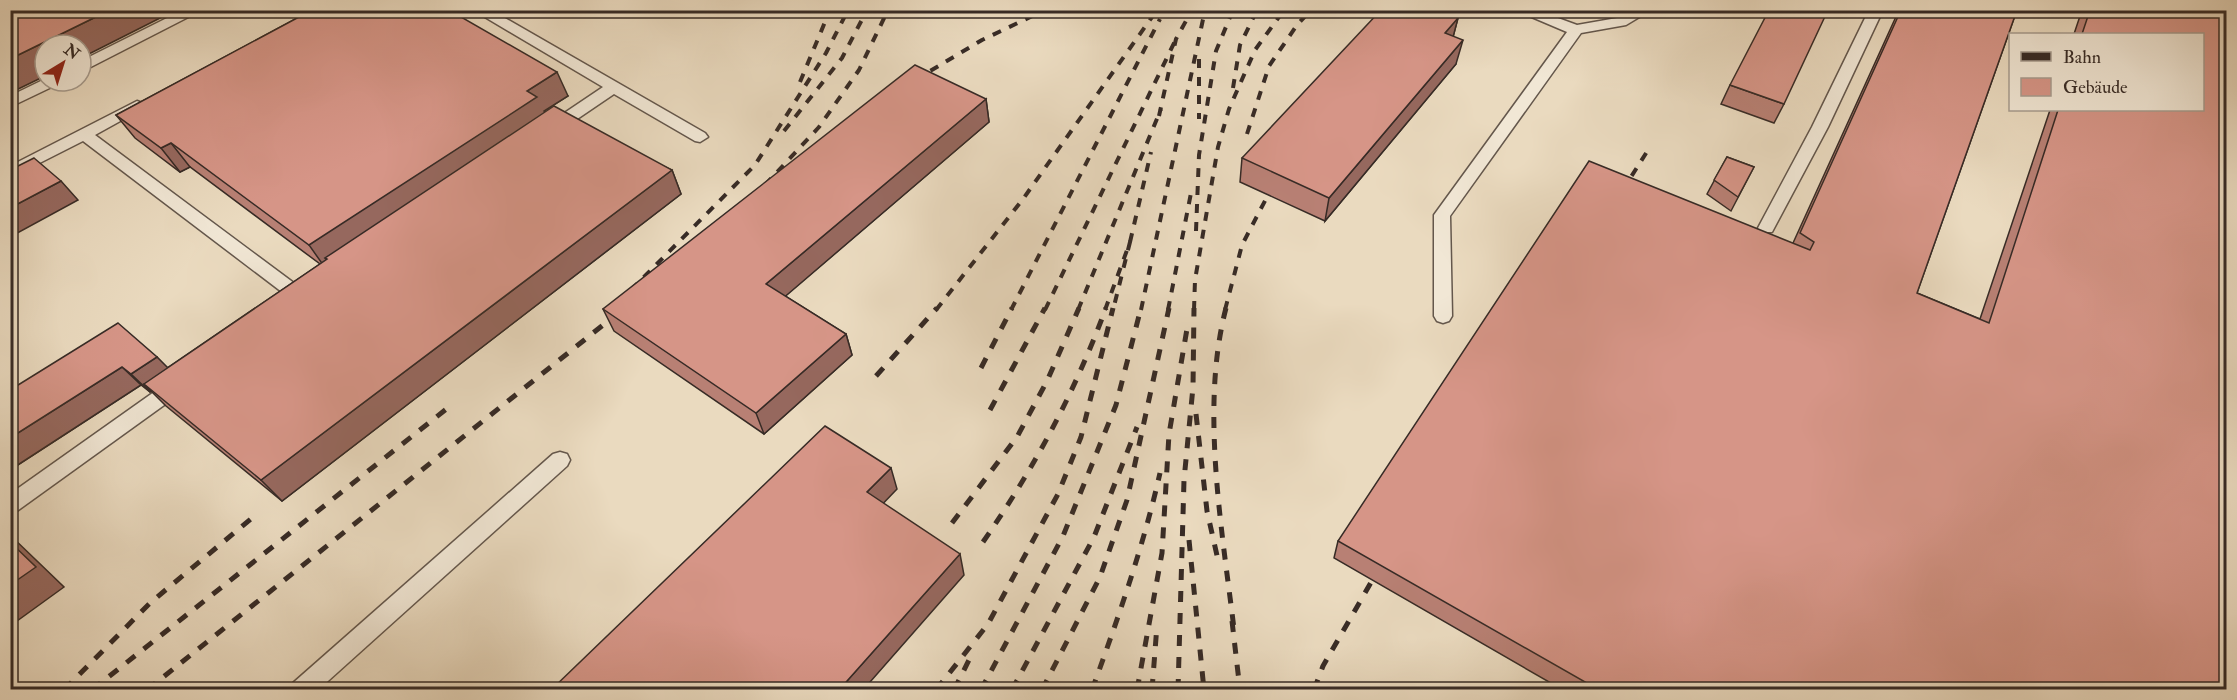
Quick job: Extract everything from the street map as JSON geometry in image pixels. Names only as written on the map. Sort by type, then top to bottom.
[{"type":"lane","points":[[93,61],[195,10]]},
{"type":"lane","points":[[480,10],[700,137]]},
{"type":"lane","points":[[1522,10],[1576,30],[1621,22],[1644,10]]},
{"type":"lane","points":[[1766,228],[1820,127],[1876,10]]},
{"type":"lane","points":[[1443,316],[1442,214],[1576,30]]},
{"type":"lane","points":[[536,140],[614,87]]},
{"type":"lane","points":[[10,102],[33,91]]},
{"type":"lane","points":[[10,173],[156,97]]},
{"type":"lane","points":[[84,134],[301,297]]},
{"type":"lane","points":[[282,311],[321,284]]},
{"type":"lane","points":[[10,505],[196,372]]},
{"type":"lane","points":[[301,690],[560,460]]},
{"type":"building","points":[[10,10],[110,10],[63,33],[33,33],[33,48],[10,59]]},
{"type":"building","points":[[312,10],[449,10],[557,72],[527,91],[537,97],[309,245],[171,143],[161,148],[116,115]]},
{"type":"building","points":[[1381,10],[1439,10],[1458,18],[1445,33],[1463,40],[1329,198],[1242,158]]},
{"type":"building","points":[[1769,10],[1828,10],[1784,104],[1730,85]]},
{"type":"building","points":[[1901,10],[2017,10],[1917,293],[1989,323],[2058,111],[2204,111],[2204,33],[2082,33],[2090,10],[2226,10],[2226,690],[1599,690],[1338,541],[1589,161],[1810,250],[1814,242],[1800,233]]},
{"type":"building","points":[[915,65],[986,99],[766,284],[846,334],[756,413],[603,309]]},
{"type":"building","points":[[554,106],[672,170],[261,480],[144,384],[327,259],[325,258]]},
{"type":"building","points":[[1727,157],[1754,167],[1738,197],[1714,180]]},
{"type":"building","points":[[34,158],[61,181],[10,208],[10,170]]},
{"type":"building","points":[[118,323],[157,357],[131,374],[122,367],[10,438],[10,390]]},
{"type":"building","points":[[825,426],[891,468],[867,492],[960,554],[839,690],[551,690]]},
{"type":"building","points":[[10,542],[36,567],[10,585]]},
{"type":"railway","points":[[800,82],[830,10]]},
{"type":"railway","points":[[631,290],[755,165],[826,53],[848,10]]},
{"type":"railway","points":[[784,131],[842,58],[867,10]]},
{"type":"railway","points":[[765,185],[819,127],[859,70],[888,10]]},
{"type":"railway","points":[[915,80],[982,40],[1045,10]]},
{"type":"railway","points":[[936,310],[1023,199],[1157,10]]},
{"type":"railway","points":[[1176,39],[1192,10]]},
{"type":"railway","points":[[1141,310],[1205,10]]},
{"type":"railway","points":[[1196,231],[1199,155],[1216,51],[1233,10]]},
{"type":"railway","points":[[1233,88],[1240,45],[1257,10]]},
{"type":"railway","points":[[1194,310],[1195,280],[1218,147],[1229,109],[1255,50],[1284,10]]},
{"type":"railway","points":[[1247,134],[1269,66],[1297,25],[1311,10]]},
{"type":"railway","points":[[1011,310],[1160,19]]},
{"type":"railway","points":[[1045,310],[1176,39]]},
{"type":"railway","points":[[1160,111],[1176,39]]},
{"type":"railway","points":[[1199,59],[1199,119]]},
{"type":"railway","points":[[1078,310],[1160,111]]},
{"type":"railway","points":[[1159,116],[1160,111]]},
{"type":"railway","points":[[1622,191],[1650,147]]},
{"type":"railway","points":[[1130,242],[1151,152]]},
{"type":"railway","points":[[1168,310],[1191,193]]},
{"type":"railway","points":[[1225,310],[1242,245],[1268,195]]},
{"type":"railway","points":[[1105,310],[1130,242]]},
{"type":"railway","points":[[1113,310],[1130,242]]},
{"type":"railway","points":[[876,376],[937,308]]},
{"type":"railway","points":[[981,368],[1012,308]]},
{"type":"railway","points":[[990,410],[1045,308]]},
{"type":"railway","points":[[952,523],[1017,437],[1047,381],[1079,308]]},
{"type":"railway","points":[[983,542],[1020,485],[1052,429],[1080,371],[1106,308]]},
{"type":"railway","points":[[936,690],[988,624],[1058,494],[1081,437],[1113,308]]},
{"type":"railway","points":[[981,690],[1063,536],[1116,405],[1141,308]]},
{"type":"railway","points":[[1042,690],[1100,577],[1127,500],[1169,308]]},
{"type":"railway","points":[[1178,690],[1184,480],[1193,387],[1194,308]]},
{"type":"railway","points":[[1226,308],[1218,346],[1214,427],[1219,510],[1234,629]]},
{"type":"railway","points":[[147,690],[623,309]]},
{"type":"railway","points":[[1137,690],[1162,553],[1169,434],[1188,323]]},
{"type":"railway","points":[[92,690],[454,403]]},
{"type":"railway","points":[[1196,414],[1207,511],[1218,560]]},
{"type":"railway","points":[[1012,690],[1094,537],[1137,427]]},
{"type":"railway","points":[[1092,690],[1138,556],[1160,473]]},
{"type":"railway","points":[[64,690],[150,603],[252,518]]},
{"type":"railway","points":[[1189,540],[1204,690]]},
{"type":"railway","points":[[1314,690],[1323,666],[1373,579]]},
{"type":"railway","points":[[1232,621],[1240,690]]},
{"type":"railway","points":[[1152,690],[1157,625]]},
{"type":"railway","points":[[954,690],[973,652]]}]
